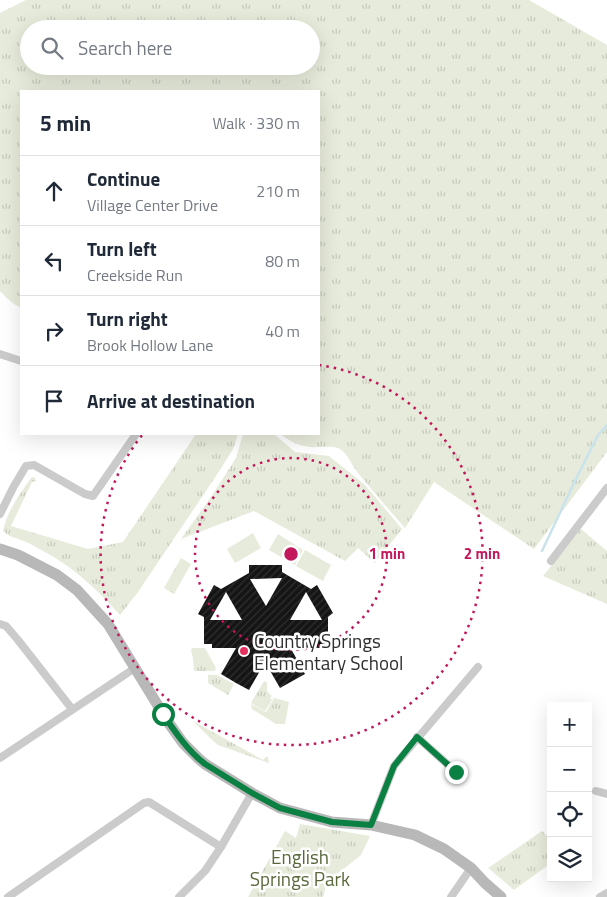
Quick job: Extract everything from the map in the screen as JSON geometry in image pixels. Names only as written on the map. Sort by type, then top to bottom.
[{"type":"street","points":[[0,354],[20,361]]},
{"type":"street","points":[[0,514],[26,466],[34,465],[85,494],[93,496],[135,435]]},
{"type":"street","points":[[551,561],[607,488]]},
{"type":"street","points":[[0,549],[18,555],[57,575],[77,590],[108,624],[168,722],[183,742],[205,764],[280,808],[332,822],[371,825],[415,835],[444,849],[471,868],[501,897]]},
{"type":"street","points":[[3,625],[50,680],[72,710]]},
{"type":"street","points":[[371,825],[394,766],[478,667]]},
{"type":"street","points":[[0,758],[135,668]]},
{"type":"street","points":[[417,737],[456,772]]},
{"type":"street","points":[[596,791],[607,794]]},
{"type":"street","points":[[179,897],[205,871],[252,793]]},
{"type":"street","points":[[8,897],[144,803],[149,802],[221,847]]},
{"type":"street","points":[[451,897],[471,868]]},
{"type":"street","points":[[600,897],[607,894]]},
{"type":"green space","points":[[26,0],[529,0],[607,45],[607,452],[534,549],[434,482],[405,528],[341,450],[333,447],[303,446],[294,443],[282,435],[320,435],[320,90],[20,90],[20,307],[12,303],[0,291],[0,13]]},
{"type":"green space","points":[[195,435],[238,435],[233,449],[218,473],[138,592],[120,615],[71,568],[38,548],[3,531],[14,503],[31,478],[34,477],[36,481],[32,482],[11,526],[88,549],[123,542]]},
{"type":"green space","points":[[243,435],[275,435],[295,452],[329,456],[365,485],[402,529],[375,563],[358,548],[345,561],[254,511],[181,539],[236,458]]},
{"type":"green space","points":[[581,529],[607,551],[607,604],[543,576]]},
{"type":"green space","points":[[253,533],[261,548],[235,563],[227,549]]},
{"type":"green space","points":[[278,534],[303,550],[295,565],[269,550]]},
{"type":"green space","points":[[305,550],[331,565],[323,581],[296,566]]},
{"type":"green space","points":[[181,558],[191,564],[174,594],[164,588]]},
{"type":"green space","points":[[192,648],[205,648],[216,668],[215,671],[194,671]]},
{"type":"green space","points":[[208,675],[217,675],[234,684],[228,695],[208,683]]},
{"type":"green space","points":[[264,681],[267,682],[267,691],[272,696],[270,698],[272,700],[265,711],[251,703]]},
{"type":"green space","points":[[274,698],[289,702],[285,724],[276,724],[252,709],[251,704],[266,712]]},
{"type":"green space","points":[[193,721],[263,760],[268,757],[269,763],[218,745]]},
{"type":"green space","name":"English Springs Park","points":[[300,824],[370,836],[361,855],[327,882],[323,897],[248,897],[285,831],[296,838]]},
{"type":"green space","points":[[542,831],[547,836],[547,866],[514,890],[488,868]]},
{"type":"green space","points":[[276,868],[303,876],[297,894],[271,885]]},
{"type":"building","points":[[249,565],[282,565],[282,572],[311,589],[317,585],[333,613],[328,617],[328,644],[320,644],[320,648],[290,647],[305,674],[280,688],[265,662],[249,690],[236,683],[221,674],[236,648],[212,648],[212,644],[204,644],[204,617],[198,614],[214,585],[221,589],[249,573]],"holes":[[[282,578],[266,606],[250,579]],[[226,592],[242,620],[210,620]],[[306,592],[322,620],[290,620]]]},
{"type":"waterway","points":[[542,551],[598,435],[607,425]]},
{"type":"place","name":"Country Springs Elementary School","points":[[244,651]]},
{"type":"route","points":[[163,714],[183,742],[205,764],[280,808],[332,822],[371,825],[394,766],[417,737],[456,772]]}]
